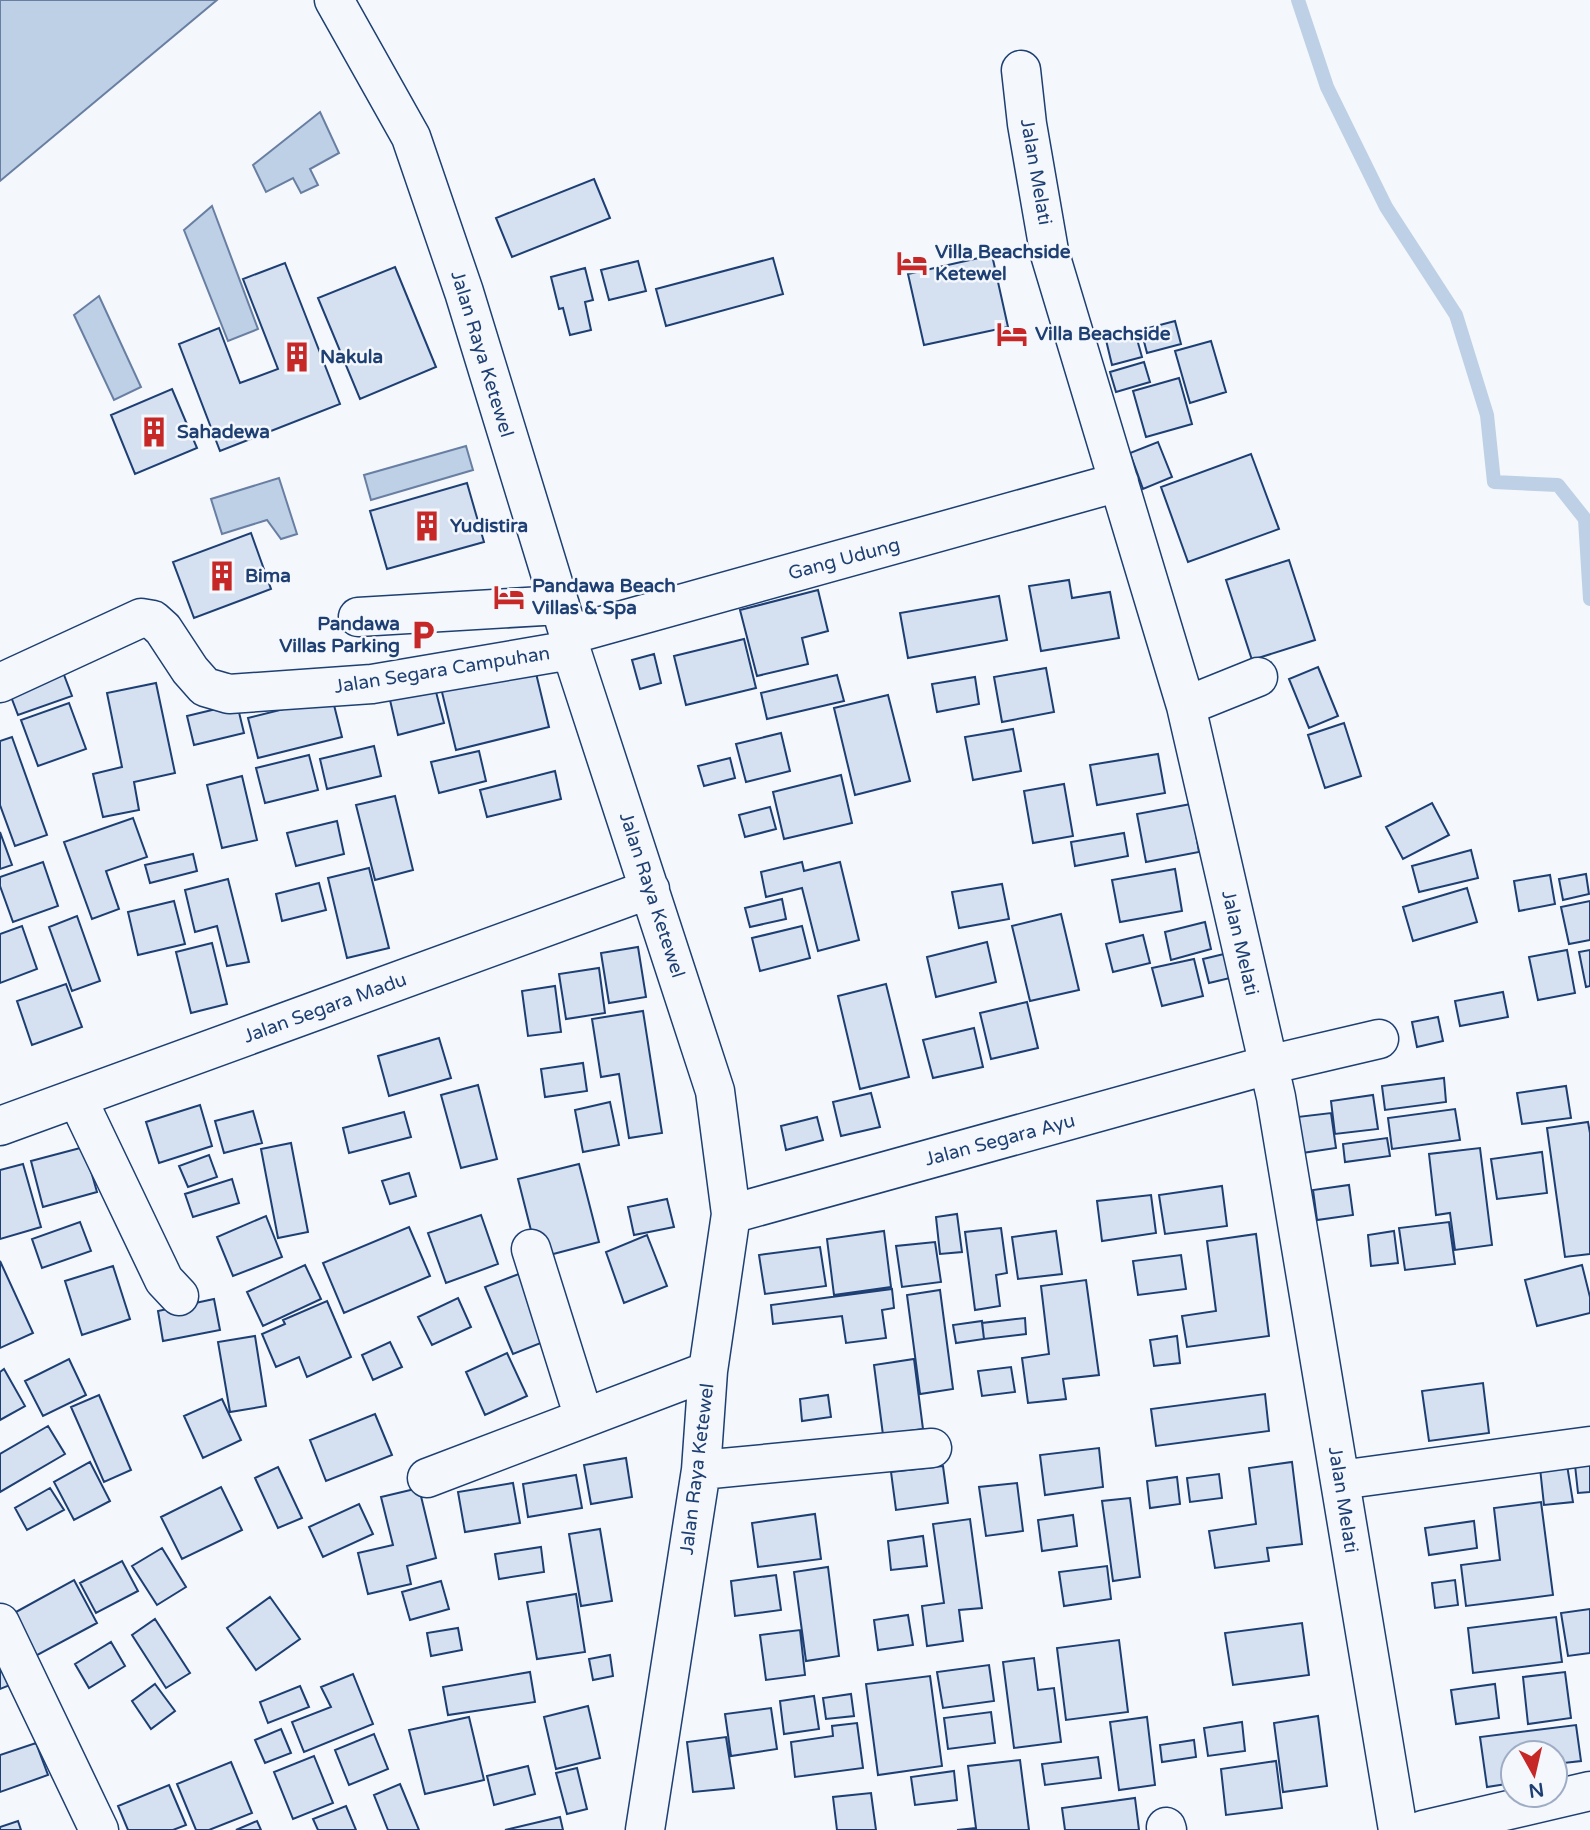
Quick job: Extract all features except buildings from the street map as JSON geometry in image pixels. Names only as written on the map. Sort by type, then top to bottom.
[{"type":"street","name":"Jalan Raya Ketewel","points":[[334,0],[411,137],[464,292],[567,630],[715,1091],[731,1214],[708,1371],[701,1470],[645,1830]]},
{"type":"street","name":"Jalan Melati","points":[[1021,70],[1027,124],[1049,251],[1186,706],[1276,1097],[1398,1830]]},
{"type":"street","name":"Gang Udung","points":[[567,630],[1119,482]]},
{"type":"street","points":[[358,617],[567,630]]},
{"type":"street","name":"Jalan Segara Campuhan","points":[[0,683],[141,618],[153,620],[163,629],[190,670],[205,687],[229,694],[372,684],[567,630]]},
{"type":"street","points":[[1186,706],[1258,677]]},
{"type":"street","name":"Jalan Segara Madu","points":[[0,1126],[650,889]]},
{"type":"street","name":"Jalan Segara Ayu","points":[[731,1214],[1268,1065],[1379,1039]]},
{"type":"street","points":[[77,1098],[164,1280],[179,1296]]},
{"type":"street","points":[[531,1250],[584,1418]]},
{"type":"street","points":[[427,1478],[708,1371]]},
{"type":"street","points":[[701,1470],[932,1447]]},
{"type":"street","points":[[1340,1480],[1590,1447]]},
{"type":"street","points":[[0,1623],[99,1830]]},
{"type":"street","points":[[1423,1830],[1590,1791]]},
{"type":"water","points":[[0,0],[217,0],[0,181]]},
{"type":"water","points":[[320,112],[339,153],[310,169],[318,185],[301,193],[293,178],[266,192],[253,165]]},
{"type":"water","points":[[212,206],[258,329],[228,341],[184,230]]},
{"type":"water","points":[[99,296],[141,387],[114,400],[74,315]]},
{"type":"water","points":[[466,446],[473,470],[371,500],[364,475]]},
{"type":"water","points":[[279,478],[297,534],[281,539],[267,520],[222,534],[211,499]]},
{"type":"waterway","points":[[1298,0],[1327,87],[1386,207],[1456,315],[1487,415],[1494,482],[1558,485],[1585,519],[1590,599]]},
{"type":"place","name":"Villa Beachside Ketewel","points":[[912,263]]},
{"type":"place","name":"Villa Beachside","points":[[1012,334]]},
{"type":"place","name":"Nakula","points":[[297,357]]},
{"type":"place","name":"Sahadewa","points":[[154,432]]},
{"type":"place","name":"Yudistira","points":[[427,526]]},
{"type":"place","name":"Bima","points":[[222,576]]},
{"type":"place","name":"Pandawa Beach Villas & Spa","points":[[509,597]]},
{"type":"place","name":"Pandawa Villas Parking","points":[[423,635]]}]
